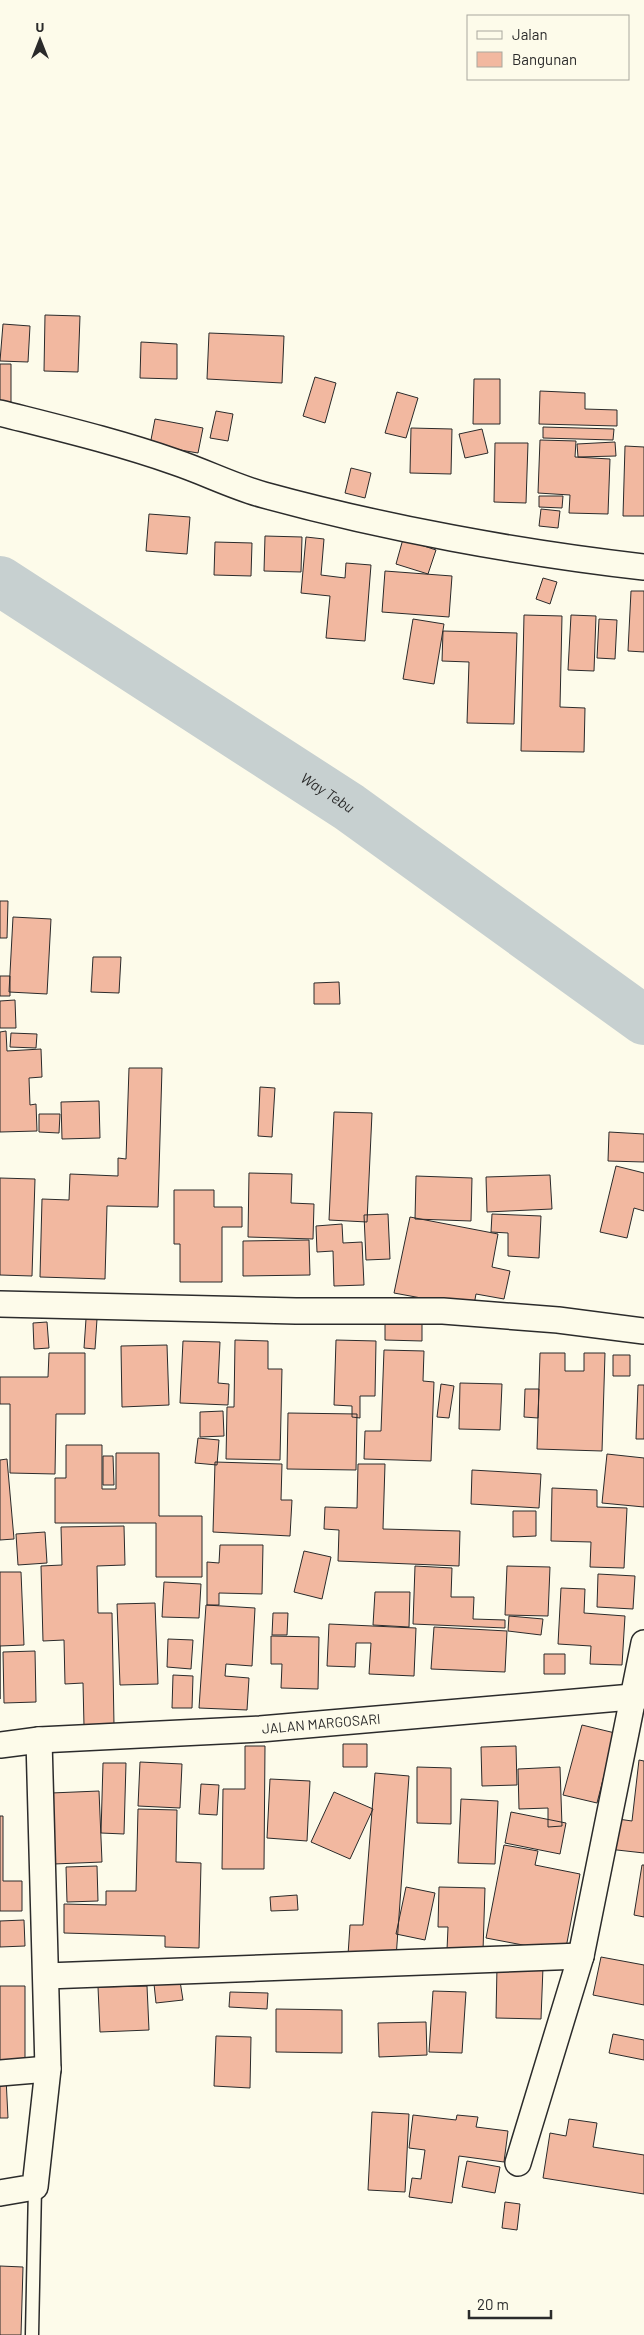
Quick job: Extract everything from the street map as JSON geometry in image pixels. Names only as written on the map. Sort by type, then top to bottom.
[{"type":"street","points":[[0,413],[83,434],[166,459],[262,495],[348,516],[467,540],[644,567]]},
{"type":"street","points":[[0,1304],[443,1311],[558,1320],[644,1331]]},
{"type":"street","points":[[518,2163],[581,1956],[638,1697],[644,1643]]},
{"type":"street","name":"JALAN MARGOSARI","points":[[0,1745],[39,1740],[260,1729],[638,1697]]},
{"type":"street","points":[[0,2193],[34,2187],[48,2069],[39,1740]]},
{"type":"street","points":[[46,1976],[581,1956]]},
{"type":"street","points":[[0,2073],[48,2069]]},
{"type":"lane","points":[[32,2335],[34,2187]]},
{"type":"building","points":[[45,315],[80,316],[78,372],[44,371]]},
{"type":"building","points":[[3,324],[30,326],[28,362],[0,361]]},
{"type":"building","points":[[209,333],[284,336],[282,383],[207,379]]},
{"type":"building","points":[[141,342],[177,344],[177,379],[140,378]]},
{"type":"building","points":[[0,364],[11,364],[11,402],[0,402]]},
{"type":"building","points":[[315,377],[336,383],[325,423],[303,416]]},
{"type":"building","points":[[474,379],[500,379],[500,424],[473,424]]},
{"type":"building","points":[[540,391],[585,393],[585,409],[617,410],[617,426],[539,424]]},
{"type":"building","points":[[397,392],[418,398],[406,438],[385,433]]},
{"type":"building","points":[[216,411],[233,414],[228,441],[210,438]]},
{"type":"building","points":[[155,419],[203,428],[198,453],[150,445]]},
{"type":"building","points":[[543,427],[614,429],[613,440],[543,438]]},
{"type":"building","points":[[411,428],[452,429],[451,474],[410,473]]},
{"type":"building","points":[[482,429],[488,453],[465,458],[459,434]]},
{"type":"building","points":[[540,440],[576,441],[575,457],[610,459],[608,514],[569,513],[570,495],[538,493]]},
{"type":"building","points":[[615,442],[616,456],[578,457],[577,444]]},
{"type":"building","points":[[495,443],[528,443],[526,503],[494,502]]},
{"type":"building","points":[[625,446],[644,447],[644,516],[623,516]]},
{"type":"building","points":[[351,468],[371,473],[365,498],[345,493]]},
{"type":"building","points":[[539,496],[563,496],[562,508],[539,507]]},
{"type":"building","points":[[541,509],[560,511],[558,528],[539,526]]},
{"type":"building","points":[[149,514],[190,517],[187,554],[146,551]]},
{"type":"building","points":[[265,536],[302,537],[301,572],[264,571]]},
{"type":"building","points":[[306,537],[324,539],[321,575],[345,578],[346,563],[371,565],[365,641],[326,638],[330,596],[301,593]]},
{"type":"building","points":[[403,539],[436,550],[428,574],[396,564]]},
{"type":"building","points":[[215,542],[252,543],[251,576],[214,575]]},
{"type":"building","points":[[385,571],[452,576],[449,617],[382,612]]},
{"type":"building","points":[[543,578],[557,582],[550,604],[536,599]]},
{"type":"building","points":[[631,591],[644,591],[644,652],[628,651]]},
{"type":"building","points":[[524,615],[562,616],[560,707],[585,708],[584,752],[521,751]]},
{"type":"building","points":[[571,615],[596,616],[594,671],[568,670]]},
{"type":"building","points":[[413,619],[444,624],[434,684],[403,679]]},
{"type":"building","points":[[599,619],[617,620],[615,659],[597,658]]},
{"type":"building","points":[[443,631],[517,633],[514,724],[467,723],[469,662],[442,661]]},
{"type":"building","points":[[0,901],[8,901],[7,938],[0,938]]},
{"type":"building","points":[[13,917],[51,919],[47,994],[9,992]]},
{"type":"building","points":[[93,957],[121,957],[119,993],[91,992]]},
{"type":"building","points":[[0,976],[10,976],[10,996],[0,996]]},
{"type":"building","points":[[339,982],[340,1004],[314,1004],[314,983]]},
{"type":"building","points":[[15,1000],[16,1028],[0,1028],[0,1001]]},
{"type":"building","points":[[6,1031],[7,1051],[41,1049],[42,1077],[29,1078],[30,1105],[36,1104],[37,1131],[0,1132],[0,1032]]},
{"type":"building","points":[[11,1033],[37,1034],[36,1048],[10,1047]]},
{"type":"building","points":[[129,1068],[162,1068],[158,1207],[107,1206],[105,1279],[40,1277],[42,1199],[69,1200],[70,1174],[118,1176],[118,1158],[126,1159]]},
{"type":"building","points":[[260,1087],[275,1088],[272,1137],[258,1136]]},
{"type":"building","points":[[99,1101],[100,1138],[62,1139],[61,1102]]},
{"type":"building","points":[[334,1112],[372,1113],[367,1222],[329,1220]]},
{"type":"building","points":[[39,1114],[60,1114],[59,1133],[39,1132]]},
{"type":"building","points":[[609,1132],[644,1134],[644,1162],[608,1161]]},
{"type":"building","points":[[616,1166],[644,1173],[644,1211],[634,1208],[627,1238],[600,1232]]},
{"type":"building","points":[[249,1173],[292,1174],[291,1203],[314,1204],[313,1239],[248,1237]]},
{"type":"building","points":[[550,1175],[552,1209],[487,1212],[486,1177]]},
{"type":"building","points":[[416,1176],[472,1178],[471,1221],[415,1219]]},
{"type":"building","points":[[0,1178],[35,1179],[32,1276],[0,1275]]},
{"type":"building","points":[[174,1190],[214,1190],[214,1207],[242,1207],[242,1227],[222,1227],[222,1282],[180,1282],[180,1244],[174,1244]]},
{"type":"building","points":[[388,1214],[390,1259],[366,1260],[364,1215]]},
{"type":"building","points":[[492,1214],[541,1216],[539,1258],[508,1256],[508,1233],[491,1232]]},
{"type":"building","points":[[410,1217],[498,1234],[492,1267],[510,1271],[504,1299],[476,1294],[474,1305],[443,1302],[394,1293]]},
{"type":"building","points":[[342,1224],[343,1243],[362,1242],[364,1285],[334,1286],[333,1251],[317,1252],[316,1226]]},
{"type":"building","points":[[309,1240],[310,1275],[243,1276],[243,1241]]},
{"type":"building","points":[[86,1319],[97,1319],[95,1349],[84,1348]]},
{"type":"building","points":[[47,1322],[49,1348],[34,1349],[33,1323]]},
{"type":"building","points":[[385,1323],[422,1324],[422,1341],[385,1340]]},
{"type":"building","points":[[235,1340],[268,1341],[268,1369],[282,1369],[280,1460],[226,1459],[227,1407],[234,1407]]},
{"type":"building","points":[[336,1340],[376,1341],[375,1396],[360,1396],[360,1418],[352,1417],[352,1406],[334,1405]]},
{"type":"building","points":[[183,1341],[220,1342],[218,1383],[229,1384],[228,1405],[180,1403]]},
{"type":"building","points":[[167,1345],[169,1405],[122,1407],[121,1346]]},
{"type":"building","points":[[384,1350],[424,1351],[423,1381],[434,1382],[431,1461],[364,1459],[365,1431],[381,1431]]},
{"type":"building","points":[[49,1353],[85,1353],[85,1414],[56,1414],[55,1474],[10,1473],[10,1404],[0,1404],[0,1377],[48,1377]]},
{"type":"building","points":[[540,1353],[565,1353],[565,1371],[584,1371],[584,1353],[605,1353],[602,1451],[537,1449]]},
{"type":"building","points":[[613,1355],[630,1355],[630,1376],[613,1376]]},
{"type":"building","points":[[460,1383],[502,1384],[500,1430],[459,1429]]},
{"type":"building","points":[[441,1384],[454,1386],[449,1418],[437,1417]]},
{"type":"building","points":[[638,1385],[644,1385],[644,1439],[636,1439]]},
{"type":"building","points":[[525,1389],[539,1389],[538,1418],[524,1417]]},
{"type":"building","points":[[223,1411],[224,1436],[200,1437],[200,1412]]},
{"type":"building","points":[[288,1413],[357,1414],[356,1470],[287,1469]]},
{"type":"building","points":[[198,1438],[219,1440],[217,1465],[195,1463]]},
{"type":"building","points":[[66,1445],[102,1445],[102,1489],[116,1489],[116,1453],[159,1453],[159,1516],[202,1516],[202,1577],[156,1577],[156,1523],[55,1523],[55,1478],[66,1478]]},
{"type":"building","points":[[607,1454],[644,1458],[644,1507],[602,1503]]},
{"type":"building","points":[[103,1456],[113,1456],[114,1485],[103,1485]]},
{"type":"building","points":[[7,1459],[14,1539],[0,1540],[0,1460]]},
{"type":"building","points":[[215,1462],[282,1464],[281,1500],[292,1500],[290,1536],[213,1532]]},
{"type":"building","points":[[358,1464],[385,1464],[383,1529],[460,1531],[459,1566],[338,1561],[339,1530],[324,1529],[325,1507],[357,1508]]},
{"type":"building","points":[[472,1470],[541,1474],[539,1508],[471,1504]]},
{"type":"building","points":[[552,1488],[597,1490],[597,1507],[627,1508],[624,1568],[590,1567],[591,1542],[551,1541]]},
{"type":"building","points":[[513,1511],[536,1511],[536,1536],[513,1537]]},
{"type":"building","points":[[124,1526],[125,1565],[97,1566],[98,1613],[112,1613],[114,1725],[84,1726],[83,1683],[65,1684],[64,1640],[43,1641],[41,1566],[62,1565],[61,1527]]},
{"type":"building","points":[[45,1532],[47,1563],[18,1565],[16,1534]]},
{"type":"building","points":[[220,1545],[263,1545],[262,1594],[219,1593],[219,1605],[207,1605],[207,1562],[219,1563]]},
{"type":"building","points":[[304,1551],[331,1557],[322,1599],[294,1592]]},
{"type":"building","points":[[415,1566],[452,1568],[451,1597],[474,1597],[473,1619],[505,1620],[505,1628],[413,1624]]},
{"type":"building","points":[[507,1566],[550,1567],[548,1616],[505,1615]]},
{"type":"building","points":[[0,1572],[21,1572],[24,1645],[0,1646]]},
{"type":"building","points":[[598,1574],[635,1576],[633,1609],[597,1607]]},
{"type":"building","points":[[164,1582],[201,1584],[199,1618],[162,1617]]},
{"type":"building","points":[[561,1588],[585,1589],[584,1613],[625,1616],[622,1665],[590,1664],[591,1646],[558,1644]]},
{"type":"building","points":[[375,1592],[410,1592],[409,1627],[373,1625]]},
{"type":"building","points":[[155,1603],[158,1684],[120,1685],[117,1604]]},
{"type":"building","points":[[206,1605],[255,1608],[252,1666],[226,1664],[225,1676],[249,1678],[247,1710],[199,1708]]},
{"type":"building","points":[[273,1613],[288,1613],[287,1635],[272,1635]]},
{"type":"building","points":[[509,1616],[543,1619],[541,1635],[508,1631]]},
{"type":"building","points":[[329,1624],[416,1628],[414,1676],[369,1674],[371,1643],[356,1643],[355,1667],[327,1666]]},
{"type":"building","points":[[434,1627],[507,1631],[505,1672],[431,1669]]},
{"type":"building","points":[[271,1636],[319,1637],[318,1689],[281,1688],[282,1664],[271,1664]]},
{"type":"building","points":[[168,1639],[193,1640],[191,1669],[167,1667]]},
{"type":"building","points":[[35,1651],[36,1702],[4,1703],[3,1652]]},
{"type":"building","points":[[544,1654],[565,1654],[565,1674],[544,1674]]},
{"type":"building","points":[[173,1675],[193,1676],[192,1708],[172,1708]]},
{"type":"building","points":[[582,1725],[615,1733],[597,1803],[563,1795]]},
{"type":"building","points":[[343,1744],[367,1744],[367,1767],[343,1767]]},
{"type":"building","points":[[245,1746],[265,1746],[264,1869],[222,1869],[223,1789],[245,1789]]},
{"type":"building","points":[[516,1746],[517,1785],[482,1786],[481,1747]]},
{"type":"building","points":[[639,1760],[644,1761],[644,1853],[608,1849],[611,1818],[632,1821]]},
{"type":"building","points":[[140,1762],[182,1764],[180,1808],[138,1806]]},
{"type":"building","points":[[103,1763],[126,1763],[124,1834],[101,1833]]},
{"type":"building","points":[[417,1767],[451,1768],[451,1824],[417,1823]]},
{"type":"building","points":[[560,1767],[562,1826],[548,1827],[548,1808],[519,1809],[518,1769]]},
{"type":"building","points":[[375,1773],[409,1776],[396,1958],[348,1955],[350,1925],[363,1925]]},
{"type":"building","points":[[270,1779],[310,1781],[307,1841],[267,1838]]},
{"type":"building","points":[[201,1784],[219,1785],[217,1815],[199,1814]]},
{"type":"building","points":[[99,1791],[102,1862],[54,1864],[51,1793]]},
{"type":"building","points":[[334,1792],[373,1809],[350,1859],[311,1842]]},
{"type":"building","points":[[461,1799],[498,1801],[495,1864],[458,1863]]},
{"type":"building","points":[[138,1809],[177,1810],[176,1862],[201,1863],[199,1948],[165,1947],[165,1936],[64,1933],[64,1904],[106,1905],[106,1891],[136,1891]]},
{"type":"building","points":[[511,1812],[566,1823],[560,1854],[505,1843]]},
{"type":"building","points":[[0,1816],[3,1816],[3,1881],[22,1881],[22,1911],[0,1911]]},
{"type":"building","points":[[504,1845],[538,1851],[535,1865],[580,1874],[565,1953],[486,1938]]},
{"type":"building","points":[[642,1865],[644,1865],[644,1917],[634,1915]]},
{"type":"building","points":[[97,1866],[98,1901],[67,1902],[66,1867]]},
{"type":"building","points":[[406,1887],[435,1893],[425,1940],[396,1934]]},
{"type":"building","points":[[439,1887],[485,1888],[483,1951],[447,1950],[448,1927],[438,1927]]},
{"type":"building","points":[[297,1895],[298,1910],[271,1911],[270,1897]]},
{"type":"building","points":[[24,1920],[25,1946],[0,1947],[0,1921]]},
{"type":"building","points":[[601,1957],[644,1965],[644,2005],[593,1995]]},
{"type":"building","points":[[497,1966],[543,1967],[541,2019],[496,2018]]},
{"type":"building","points":[[180,1981],[183,2000],[156,2003],[154,1984]]},
{"type":"building","points":[[0,1986],[25,1986],[25,2064],[0,2063]]},
{"type":"building","points":[[147,1986],[149,2030],[100,2032],[98,1987]]},
{"type":"building","points":[[433,1991],[466,1992],[462,2053],[429,2052]]},
{"type":"building","points":[[230,1992],[268,1993],[267,2009],[229,2007]]},
{"type":"building","points":[[276,2009],[342,2010],[342,2053],[276,2052]]},
{"type":"building","points":[[426,2022],[427,2055],[379,2057],[378,2023]]},
{"type":"building","points":[[613,2034],[644,2040],[644,2060],[609,2053]]},
{"type":"building","points":[[216,2036],[251,2037],[250,2088],[214,2086]]},
{"type":"building","points":[[0,2078],[6,2078],[8,2118],[0,2118]]},
{"type":"building","points":[[372,2112],[409,2114],[405,2192],[368,2190]]},
{"type":"building","points":[[413,2115],[456,2120],[457,2115],[478,2117],[476,2127],[508,2131],[504,2162],[459,2156],[452,2203],[409,2197],[412,2178],[421,2179],[425,2150],[409,2148]]},
{"type":"building","points":[[569,2119],[597,2123],[593,2147],[644,2155],[644,2194],[543,2178],[550,2133],[566,2136]]},
{"type":"building","points":[[467,2161],[500,2167],[495,2193],[462,2187]]},
{"type":"building","points":[[505,2202],[520,2204],[517,2230],[502,2228]]},
{"type":"building","points":[[0,2266],[23,2267],[21,2335],[0,2335]]},
{"type":"waterway","name":"Way Tebu","points":[[0,581],[349,807],[644,1020]]}]
